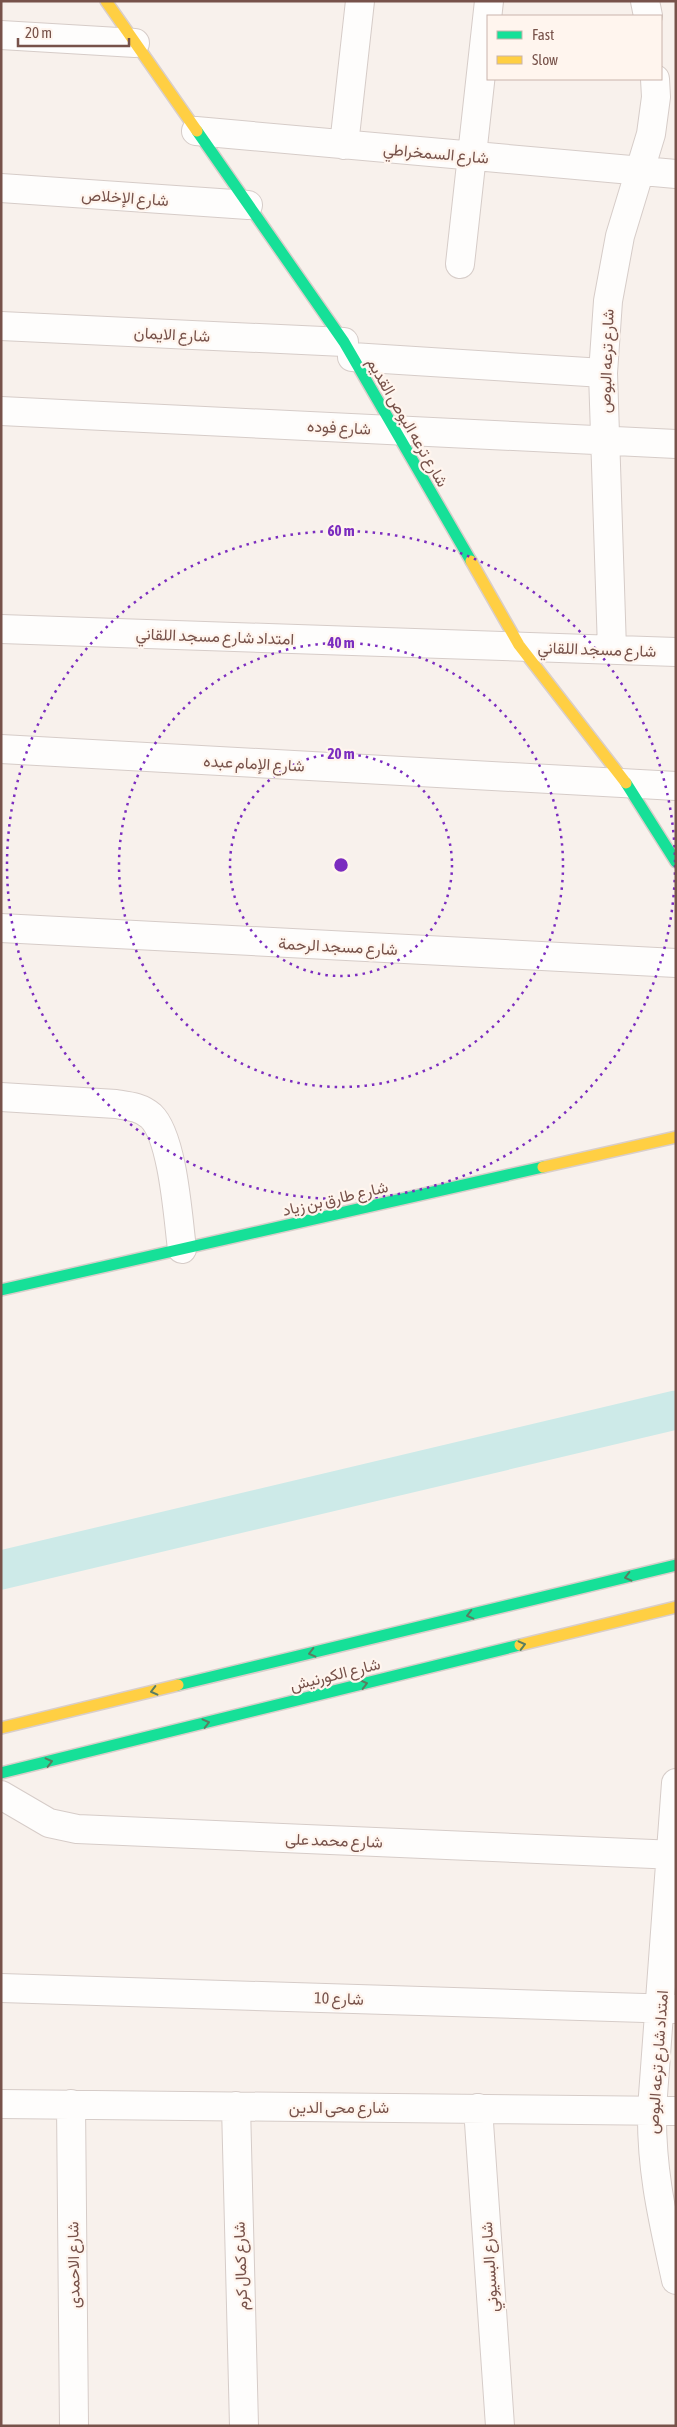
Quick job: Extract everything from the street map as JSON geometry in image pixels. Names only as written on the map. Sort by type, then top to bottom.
[{"type":"main road","name":"شارع ترعه البوص القديم","points":[[106,1],[348,350],[392,429],[519,645],[627,784],[654,823],[676,862]]},
{"type":"main road","name":"شارع طارق بن زياد","points":[[1,1290],[676,1137]]},
{"type":"main road","name":"شارع الكورنيش","points":[[1,1728],[676,1565]]},
{"type":"main road","name":"شارع الكورنيش","points":[[1,1773],[676,1607]]},
{"type":"street","points":[[344,145],[360,1]]},
{"type":"street","points":[[487,15],[489,1]]},
{"type":"street","points":[[644,1],[648,15]]},
{"type":"street","points":[[460,264],[487,19]]},
{"type":"street","points":[[1,35],[135,43]]},
{"type":"street","name":"شارع ترعه البوص","points":[[612,650],[602,373],[608,301],[620,236],[651,134],[656,97],[655,80]]},
{"type":"street","name":"شارع السمخراطي","points":[[196,131],[676,174]]},
{"type":"street","name":"شارع الإخلاص","points":[[1,188],[248,205]]},
{"type":"street","name":"شارع الايمان","points":[[1,326],[348,350]]},
{"type":"street","points":[[348,350],[602,373]]},
{"type":"street","name":"شارع فوده","points":[[1,411],[676,444]]},
{"type":"street","name":"امتداد شارع مسجد اللقاني","points":[[1,629],[519,645]]},
{"type":"street","name":"شارع مسجد اللقاني","points":[[519,645],[676,652]]},
{"type":"street","name":"شارع الإمام عبده","points":[[1,749],[676,786]]},
{"type":"street","name":"شارع مسجد الرحمة","points":[[1,928],[676,963]]},
{"type":"street","points":[[1,1097],[134,1106],[151,1116],[162,1130],[167,1148],[182,1249]]},
{"type":"street","name":"امتداد شارع ترعه البوص","points":[[676,1783],[664,2110],[652,2149],[666,2190],[676,2280]]},
{"type":"street","name":"شارع محمد على","points":[[1,1795],[48,1823],[77,1829],[673,1854]]},
{"type":"street","name":"شارع 10","points":[[1,1988],[668,2008]]},
{"type":"street","name":"شارع محى الدين","points":[[1,2104],[664,2110]]},
{"type":"street","name":"شارع الاحمدى","points":[[71,2104],[74,2426]]},
{"type":"street","name":"شارع كمال كرم","points":[[236,2106],[244,2426]]},
{"type":"street","name":"شارع البسيوني","points":[[478,2108],[500,2426]]},
{"type":"waterway","points":[[1,1570],[676,1410]]},
{"type":"traffic: fast","points":[[197,131],[344,342],[471,561]]},
{"type":"traffic: fast","points":[[626,783],[676,862]]},
{"type":"traffic: fast","points":[[1,1290],[543,1167]]},
{"type":"traffic: fast","points":[[178,1685],[676,1565]]},
{"type":"traffic: fast","points":[[1,1773],[520,1645]]},
{"type":"traffic: slow","points":[[106,1],[197,131]]},
{"type":"traffic: slow","points":[[471,561],[519,645],[626,783]]},
{"type":"traffic: slow","points":[[543,1167],[676,1137]]},
{"type":"traffic: slow","points":[[520,1645],[676,1607]]},
{"type":"traffic: slow","points":[[1,1728],[178,1685]]}]
